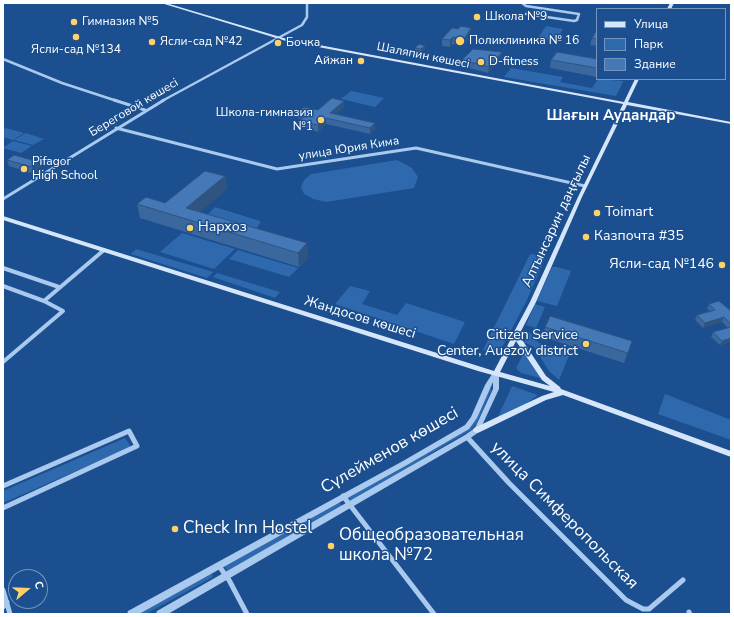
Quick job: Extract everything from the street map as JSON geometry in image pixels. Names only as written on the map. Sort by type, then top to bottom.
[{"type":"main road","name":"Шаляпин көшесі","points":[[163,3],[277,37],[731,123]]},
{"type":"main road","name":"Алтынсарин даңғылы","points":[[496,373],[533,302],[585,186],[637,80]]},
{"type":"main road","name":"Жандосов көшесі","points":[[3,218],[496,373],[562,392],[731,454]]},
{"type":"main road","points":[[516,334],[544,378],[562,392]]},
{"type":"main road","points":[[477,430],[544,398],[562,392]]},
{"type":"street","name":"Береговой көшесі","points":[[3,199],[145,110],[277,37],[299,27],[306,21],[307,3]]},
{"type":"street","points":[[522,3],[526,6],[579,14],[577,20],[574,21],[526,14]]},
{"type":"street","points":[[3,59],[69,85],[145,110]]},
{"type":"street","name":"улица Юрия Кима","points":[[116,128],[277,169],[416,148],[585,186]]},
{"type":"street","points":[[44,301],[104,250]]},
{"type":"street","points":[[3,268],[59,287]]},
{"type":"street","points":[[3,286],[44,301],[63,311],[3,362]]},
{"type":"street","name":"Сүлейменов көшесі","points":[[160,614],[349,504],[468,437],[477,430],[496,389],[496,373]]},
{"type":"street","name":"Сүлейменов көшесі","points":[[131,614],[467,427],[474,418],[488,385],[496,373]]},
{"type":"street","points":[[3,486],[129,431],[137,446],[3,508]]},
{"type":"street","name":"улица Симферопольская","points":[[468,437],[509,483],[626,600],[643,609],[648,609],[656,604],[683,580]]},
{"type":"street","points":[[343,496],[434,614]]},
{"type":"street","points":[[219,566],[247,614]]},
{"type":"street","points":[[3,590],[5,605],[10,614]]},
{"type":"green space","points":[[546,26],[563,29],[556,41],[538,38]]},
{"type":"green space","points":[[511,68],[563,77],[560,82],[592,88],[597,80],[623,81],[616,96],[504,77]]},
{"type":"green space","points":[[351,91],[384,98],[375,107],[341,99]]},
{"type":"green space","points":[[6,128],[24,133],[13,140],[3,137],[3,130]]},
{"type":"green space","points":[[26,133],[44,139],[33,145],[14,140]]},
{"type":"green space","points":[[13,141],[32,146],[21,153],[3,148]]},
{"type":"green space","points":[[397,160],[412,168],[418,177],[414,188],[326,202],[313,199],[304,194],[301,187],[304,180],[311,174]]},
{"type":"green space","points":[[215,207],[260,221],[260,223],[254,232],[206,216]]},
{"type":"green space","points":[[182,233],[235,249],[214,269],[160,252]]},
{"type":"green space","points":[[136,249],[213,272],[207,278],[131,254]]},
{"type":"green space","points":[[238,250],[298,268],[289,277],[229,259]]},
{"type":"green space","points":[[530,254],[546,256],[526,302],[499,353],[483,350]]},
{"type":"green space","points":[[552,267],[571,271],[557,306],[537,301]]},
{"type":"green space","points":[[217,273],[280,292],[275,298],[213,277]]},
{"type":"green space","points":[[350,286],[370,291],[362,304],[397,315],[406,303],[465,322],[454,344],[335,304]]},
{"type":"green space","points":[[535,304],[545,307],[536,328],[526,325]]},
{"type":"green space","points":[[529,332],[539,343],[570,353],[559,380],[549,371],[534,347],[524,342]]},
{"type":"green space","points":[[524,353],[544,379],[521,373],[516,368]]},
{"type":"green space","points":[[512,386],[538,395],[526,404],[497,419]]},
{"type":"green space","points":[[489,388],[492,389],[477,423],[471,430],[350,501],[347,497],[466,429]]},
{"type":"green space","points":[[665,394],[731,420],[731,440],[658,414]]},
{"type":"green space","points":[[125,438],[131,447],[3,503],[3,491]]},
{"type":"green space","points":[[339,502],[342,506],[227,571],[224,566]]},
{"type":"green space","points":[[211,571],[213,577],[146,614],[133,614]]},
{"type":"building","points":[[461,26],[471,28],[464,39],[453,37],[450,40],[442,39],[452,28],[458,29]]},
{"type":"building","points":[[596,32],[596,39],[592,38]]},
{"type":"building","points":[[419,44],[425,46],[421,49],[415,48]]},
{"type":"building","points":[[473,49],[502,52],[489,67],[462,60]]},
{"type":"building","points":[[557,52],[596,59],[596,68],[551,60]]},
{"type":"building","points":[[332,98],[344,101],[330,113],[375,123],[370,128],[326,118],[318,125],[299,121],[308,114],[298,112],[304,107],[318,110]]},
{"type":"building","points":[[14,155],[39,162],[32,167],[7,160]]},
{"type":"building","points":[[205,171],[225,176],[186,208],[307,243],[298,253],[137,204],[146,197],[165,203]]},
{"type":"building","points":[[719,301],[731,311],[731,324],[724,317],[705,323],[697,315],[715,310],[709,304]]},
{"type":"building","points":[[550,316],[632,341],[628,353],[545,327]]},
{"type":"building","points":[[731,327],[731,338],[722,341],[713,332]]},
{"type":"place","name":"Школа №9","points":[[477,17]]},
{"type":"place","name":"Гимназия №5","points":[[74,22]]},
{"type":"place","name":"Ясли-сад №134","points":[[76,37]]},
{"type":"place","name":"Поликлиника № 16","points":[[460,41]]},
{"type":"place","name":"Ясли-сад №42","points":[[152,42]]},
{"type":"place","name":"Бочка","points":[[278,43]]},
{"type":"place","name":"Айжан","points":[[361,61]]},
{"type":"place","name":"D-fitness","points":[[481,62]]},
{"type":"place","name":"Школа-гимназия №1","points":[[321,120]]},
{"type":"place","name":"Pifagor High School","points":[[24,169]]},
{"type":"place","name":"Toimart","points":[[597,213]]},
{"type":"place","name":"Нархоз","points":[[190,228]]},
{"type":"place","name":"Казпочта #35","points":[[586,237]]},
{"type":"place","name":"Ясли-сад №146","points":[[722,265]]},
{"type":"place","name":"Citizen Service Center, Auezov district","points":[[586,344]]},
{"type":"place","name":"Check Inn Hostel","points":[[175,529]]},
{"type":"place","name":"Общеобразовательная школа №72","points":[[331,546]]},
{"type":"district","name":"Шағын Аудандар","points":[[611,116]]}]
